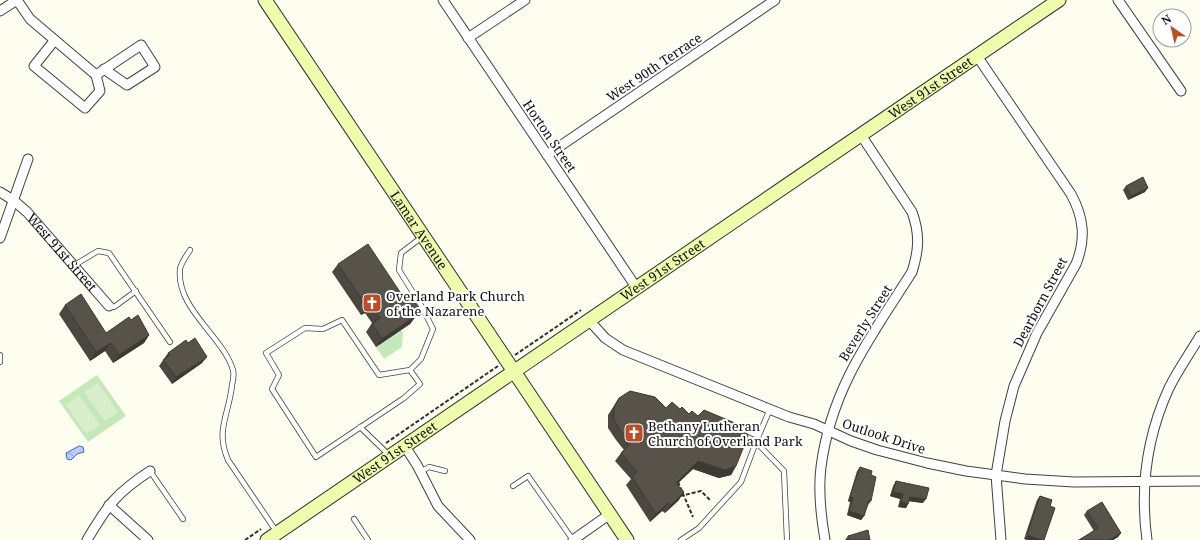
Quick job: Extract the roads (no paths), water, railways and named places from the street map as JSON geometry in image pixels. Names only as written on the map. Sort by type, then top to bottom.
[{"type":"street","points":[[0,12],[17,0],[30,19],[54,41],[96,75],[100,91],[86,108],[34,66],[54,41]]},
{"type":"street","name":"Lamar Avenue","points":[[265,0],[628,540]]},
{"type":"street","name":"Horton Street","points":[[443,0],[636,287]]},
{"type":"street","points":[[468,38],[525,0]]},
{"type":"street","name":"West 90th Terrace","points":[[547,155],[775,0]]},
{"type":"street","name":"West 91st Street","points":[[272,536],[588,319],[1059,0]]},
{"type":"street","points":[[1118,0],[1181,91]]},
{"type":"street","points":[[96,75],[104,69],[141,45],[155,67],[127,85],[104,69]]},
{"type":"street","name":"Dearborn Street","points":[[977,56],[1071,194],[1078,206],[1083,225],[1081,251],[1076,264],[1037,333],[1014,386],[1005,421],[996,475],[1002,540]]},
{"type":"street","name":"Beverly Street","points":[[825,540],[820,492],[821,468],[833,410],[856,360],[912,272],[917,257],[919,242],[917,226],[912,212],[860,135]]},
{"type":"street","name":"West 91st Street","points":[[0,238],[28,159]]},
{"type":"street","name":"West 91st Street","points":[[0,192],[13,200],[27,212],[109,306]]},
{"type":"street","name":"Outlook Drive","points":[[588,319],[605,338],[623,350],[770,409],[814,424],[851,441],[927,464],[996,475],[1074,482],[1200,481]]},
{"type":"street","points":[[1147,540],[1144,507],[1145,481],[1150,443],[1159,413],[1169,388],[1200,336]]},
{"type":"street","points":[[404,445],[438,506],[470,540]]},
{"type":"street","points":[[86,540],[109,505],[120,492],[150,471]]},
{"type":"street","points":[[109,505],[148,540]]},
{"type":"street","points":[[573,540],[610,514]]},
{"type":"lane","points":[[410,370],[420,384],[404,398],[316,457],[272,389],[279,375],[266,353],[305,328],[323,329],[342,320],[379,375],[410,370],[421,359],[433,329],[400,270],[401,253],[423,236]]},
{"type":"lane","points":[[190,250],[180,267],[182,288],[194,312],[225,355],[234,371],[232,388],[221,433],[224,449],[228,460],[272,536]]},
{"type":"lane","points":[[73,266],[98,251],[109,253],[170,342]]},
{"type":"lane","points":[[109,306],[114,307],[136,291]]},
{"type":"lane","points":[[0,355],[0,362]]},
{"type":"lane","points":[[681,540],[699,528],[741,482],[770,409]]},
{"type":"lane","points":[[732,425],[758,436]]},
{"type":"lane","points":[[360,427],[389,455]]},
{"type":"lane","points":[[756,442],[784,471],[788,540]]},
{"type":"lane","points":[[420,472],[429,467],[445,470]]},
{"type":"lane","points":[[150,471],[183,519]]},
{"type":"lane","points":[[513,486],[528,476],[573,540]]},
{"type":"lane","points":[[354,519],[368,540]]},
{"type":"water","points":[[79,446],[83,447],[84,452],[77,454],[71,460],[67,459],[66,453]]},
{"type":"place","name":"Overland Park Church of the Nazarene","points":[[372,303]]},
{"type":"place","name":"Bethany Lutheran Church of Overland Park","points":[[634,433]]}]
